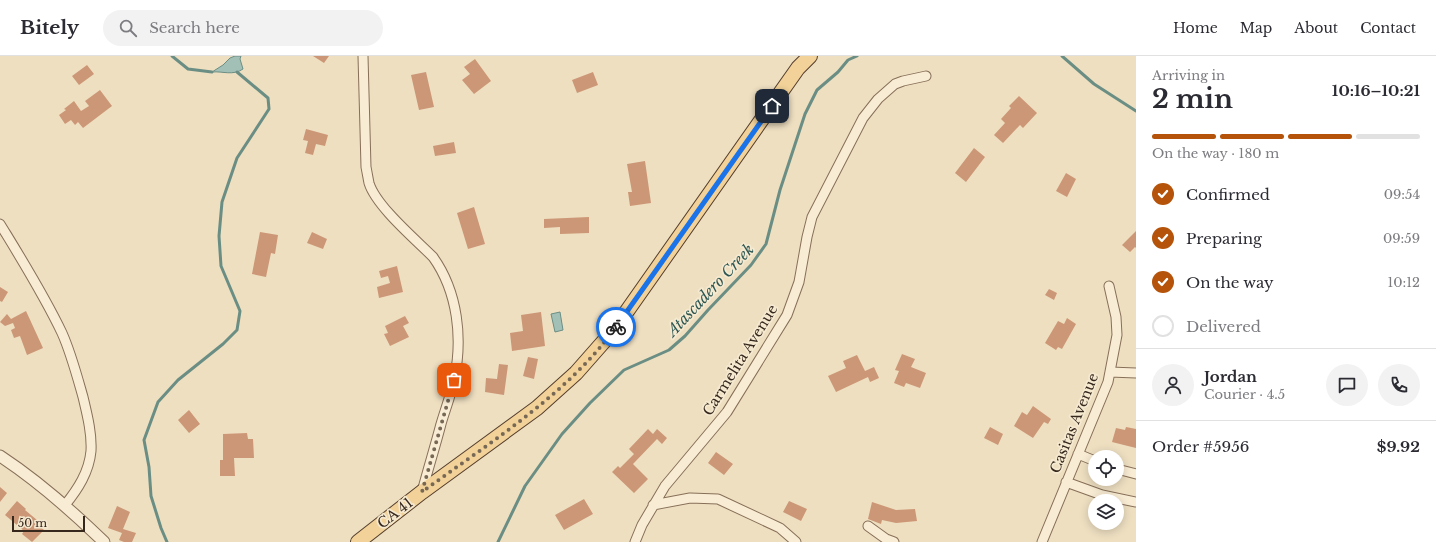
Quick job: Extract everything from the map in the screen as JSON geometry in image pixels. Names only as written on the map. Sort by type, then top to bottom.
[{"type":"main road","name":"CA 41","points":[[358,542],[422,492],[537,408],[581,367],[613,331],[794,75],[810,56]]},
{"type":"street","points":[[363,56],[366,167],[369,184],[384,207],[433,257],[439,266],[449,287],[457,320],[458,343],[454,380],[422,492]]},
{"type":"street","name":"Carmelita Avenue","points":[[635,542],[653,505],[665,486],[727,412],[787,315],[799,282],[812,217],[863,118],[878,99],[895,84],[926,76]]},
{"type":"street","points":[[0,224],[32,275],[62,335],[78,379],[86,408],[91,451],[89,461],[87,470],[75,493],[65,505]]},
{"type":"street","name":"Casitas Avenue","points":[[1042,542],[1108,382],[1117,329],[1116,317],[1109,286]]},
{"type":"street","points":[[1110,372],[1136,373]]},
{"type":"street","points":[[1078,454],[1088,458]]},
{"type":"street","points":[[0,456],[13,464],[65,505],[104,542]]},
{"type":"street","points":[[1124,471],[1136,474]]},
{"type":"street","points":[[1066,482],[1102,495],[1136,502]]},
{"type":"street","points":[[653,505],[690,498],[718,499],[780,528],[796,542]]},
{"type":"street","points":[[868,526],[886,539],[894,542]]},
{"type":"water","points":[[241,56],[240,59],[243,69],[232,73],[212,72],[223,65],[230,58]]},
{"type":"water","points":[[560,312],[563,330],[555,332],[551,314]]},
{"type":"building","points":[[313,56],[329,56],[324,63]]},
{"type":"building","points":[[475,59],[491,81],[474,94],[462,80],[470,74],[464,67]]},
{"type":"building","points":[[87,65],[94,74],[79,85],[72,76]]},
{"type":"building","points":[[426,72],[434,107],[419,110],[411,75]]},
{"type":"building","points":[[593,72],[598,85],[577,93],[572,80]]},
{"type":"building","points":[[100,90],[112,106],[83,128],[78,122],[75,125],[71,120],[65,124],[59,115],[66,110],[64,109],[74,101],[81,111],[89,106],[85,101]]},
{"type":"building","points":[[1019,96],[1037,113],[1023,128],[1020,125],[1003,143],[994,135],[1005,123],[1001,119],[1011,108],[1009,106]]},
{"type":"building","points":[[306,129],[328,135],[325,146],[316,144],[313,155],[305,153],[308,141],[303,140]]},
{"type":"building","points":[[454,142],[456,153],[435,156],[433,146]]},
{"type":"building","points":[[974,148],[985,157],[966,182],[955,173]]},
{"type":"building","points":[[645,161],[651,203],[630,206],[628,192],[632,192],[627,164]]},
{"type":"building","points":[[1066,173],[1076,179],[1067,197],[1056,191]]},
{"type":"building","points":[[474,207],[485,244],[468,249],[457,213]]},
{"type":"building","points":[[589,217],[589,233],[560,234],[560,227],[544,228],[544,219]]},
{"type":"building","points":[[1136,231],[1136,248],[1135,247],[1130,252],[1122,245]]},
{"type":"building","points":[[260,232],[278,235],[275,254],[271,253],[266,277],[252,274]]},
{"type":"building","points":[[312,232],[327,239],[323,249],[307,243]]},
{"type":"building","points":[[397,266],[403,292],[379,298],[377,287],[390,283],[388,276],[381,278],[379,271]]},
{"type":"building","points":[[0,287],[8,292],[2,302],[0,301]]},
{"type":"building","points":[[1049,289],[1057,293],[1054,300],[1045,295]]},
{"type":"building","points":[[26,311],[43,348],[27,355],[20,336],[14,338],[11,330],[15,328],[13,323],[5,326],[0,322],[7,314],[11,319]]},
{"type":"building","points":[[541,312],[545,346],[512,351],[510,333],[523,331],[521,315]]},
{"type":"building","points":[[405,316],[409,323],[403,326],[409,337],[390,346],[384,334],[388,333],[385,326]]},
{"type":"building","points":[[1067,318],[1076,324],[1062,349],[1058,347],[1056,350],[1045,343],[1058,321],[1064,324]]},
{"type":"building","points":[[902,354],[915,359],[911,367],[926,373],[920,388],[906,383],[904,387],[894,383],[899,371],[895,370]]},
{"type":"building","points":[[857,355],[865,371],[874,367],[879,378],[870,382],[868,377],[836,392],[828,376],[846,368],[843,361]]},
{"type":"building","points":[[528,357],[538,359],[534,379],[523,376]]},
{"type":"building","points":[[499,364],[508,365],[504,395],[485,392],[486,378],[497,379]]},
{"type":"building","points":[[1033,406],[1051,419],[1048,424],[1044,422],[1033,438],[1014,426],[1022,412],[1027,415]]},
{"type":"building","points":[[189,410],[200,424],[189,433],[178,420]]},
{"type":"building","points":[[990,427],[1003,434],[998,445],[984,438]]},
{"type":"building","points":[[1126,427],[1136,429],[1136,448],[1112,442],[1116,428],[1125,430]]},
{"type":"building","points":[[648,429],[653,434],[657,429],[667,438],[662,444],[657,439],[633,464],[648,479],[634,493],[612,472],[618,466],[620,468],[634,454],[629,449]]},
{"type":"building","points":[[247,433],[248,439],[253,439],[254,458],[234,458],[235,476],[220,476],[220,460],[223,460],[223,434]]},
{"type":"building","points":[[716,452],[733,464],[724,475],[708,463]]},
{"type":"building","points":[[0,487],[7,493],[0,502]]},
{"type":"building","points":[[584,499],[593,514],[564,530],[555,515]]},
{"type":"building","points":[[17,501],[37,520],[35,522],[44,530],[32,542],[22,534],[24,531],[5,515]]},
{"type":"building","points":[[789,501],[807,509],[801,521],[783,512]]},
{"type":"building","points":[[872,502],[896,510],[915,509],[917,521],[896,523],[882,520],[881,524],[868,519]]},
{"type":"building","points":[[117,506],[130,512],[123,529],[136,533],[132,542],[124,542],[119,540],[122,533],[108,528]]},
{"type":"waterway","points":[[172,56],[188,69],[212,72]]},
{"type":"waterway","name":"Atascadero Creek","points":[[498,542],[525,486],[562,434],[590,403],[624,370],[669,350],[685,336],[751,265],[766,244],[780,190],[805,114],[817,90],[838,72],[848,60],[857,56]]},
{"type":"waterway","name":"Atascadero Creek","points":[[1062,56],[1094,84],[1136,111]]},
{"type":"waterway","points":[[167,542],[151,496],[149,467],[144,440],[158,402],[178,380],[223,344],[237,330],[240,311],[221,266],[219,236],[222,202],[237,158],[269,109],[268,98],[237,72]]},
{"type":"way so far","points":[[454,380],[422,492],[537,408],[576,373],[616,327]]},
{"type":"route","points":[[616,327],[772,106]]}]
